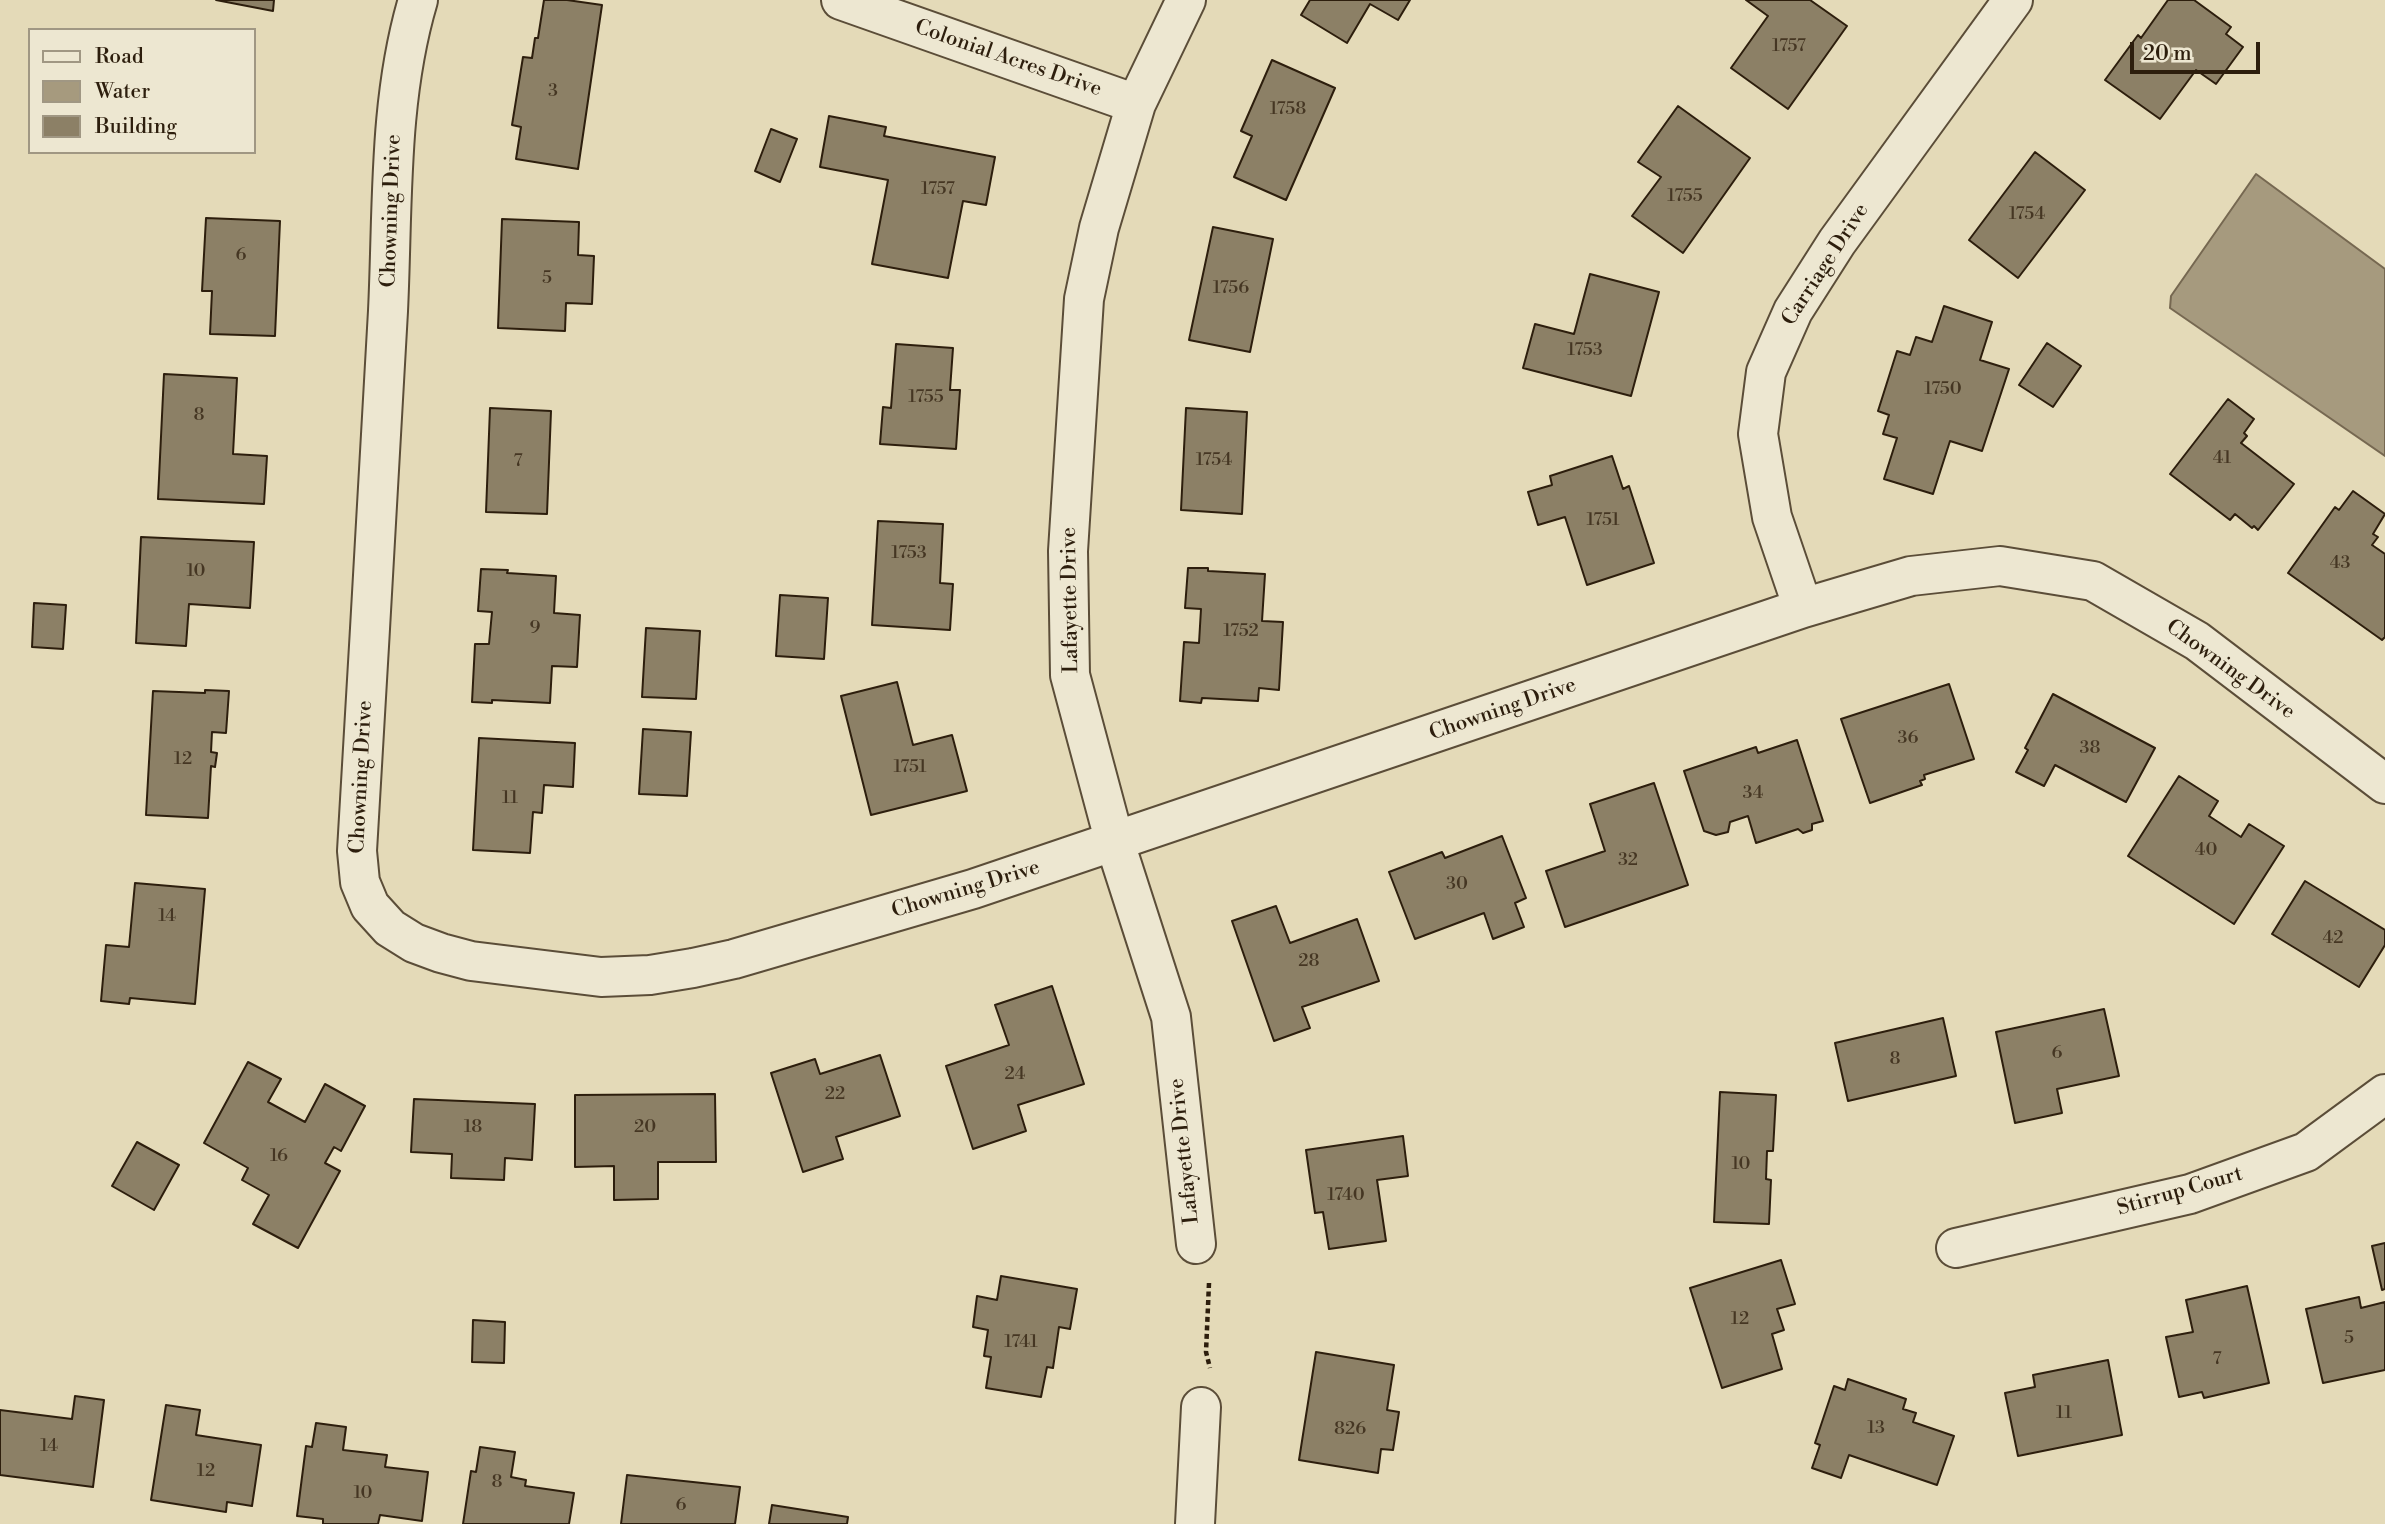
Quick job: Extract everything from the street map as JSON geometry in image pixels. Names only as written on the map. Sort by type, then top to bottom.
[{"type":"street","name":"Chowning Drive","points":[[418,0],[402,66],[396,115],[388,310],[357,851],[360,882],[370,906],[390,928],[414,943],[471,961],[601,977],[650,975],[734,959],[973,889],[1115,843],[1803,607],[1911,576],[2000,566],[2093,581],[2197,641],[2385,784]]},
{"type":"street","name":"Colonial Acres Drive","points":[[841,0],[1136,104]]},
{"type":"street","name":"Lafayette Drive","points":[[1186,0],[1136,104],[1099,228],[1084,299],[1068,551],[1070,675],[1115,843],[1171,1017],[1196,1244]]},
{"type":"street","name":"Carriage Drive","points":[[1803,607],[1772,517],[1758,434],[1766,372],[1793,311],[1837,242],[2013,0]]},
{"type":"street","name":"Stirrup Court","points":[[1956,1248],[2190,1194],[2306,1152],[2385,1094]]},
{"type":"street","points":[[1195,1524],[1201,1408]]},
{"type":"path","points":[[1196,1244],[1198,1258],[1205,1265],[1209,1276],[1206,1352],[1213,1378],[1209,1397],[1201,1408]]},
{"type":"water","points":[[2256,174],[2385,269],[2385,456],[2170,308],[2171,296]]},
{"type":"building","points":[[216,0],[274,0],[273,11]]},
{"type":"building","points":[[544,0],[602,5],[578,169],[516,159],[521,127],[512,125],[523,57],[532,58]]},
{"type":"building","points":[[1310,0],[1410,0],[1398,20],[1370,4],[1347,43],[1301,15]]},
{"type":"building","points":[[1746,0],[1810,0],[1847,26],[1788,109],[1731,68],[1768,16]]},
{"type":"building","points":[[2168,0],[2194,0],[2231,27],[2226,34],[2243,47],[2216,84],[2196,70],[2160,119],[2105,80],[2138,35],[2141,38]]},
{"type":"building","points":[[1272,60],[1335,88],[1286,200],[1234,177],[1252,136],[1241,131]]},
{"type":"building","points":[[1678,106],[1750,158],[1683,253],[1632,216],[1661,177],[1638,162]]},
{"type":"building","points":[[829,116],[886,127],[884,136],[995,157],[986,205],[963,201],[948,278],[872,264],[888,180],[820,167]]},
{"type":"building","points":[[771,129],[797,139],[780,182],[755,171]]},
{"type":"building","points":[[2035,152],[2085,190],[2018,278],[1969,240]]},
{"type":"building","points":[[206,218],[280,221],[275,336],[210,334],[212,291],[202,291]]},
{"type":"building","points":[[502,219],[579,222],[578,255],[594,256],[592,304],[566,303],[565,331],[498,328]]},
{"type":"building","points":[[1213,227],[1273,239],[1250,352],[1189,340]]},
{"type":"building","points":[[1590,274],[1659,292],[1631,396],[1523,368],[1535,324],[1574,334]]},
{"type":"building","points":[[1944,306],[1992,322],[1980,360],[2009,369],[1982,451],[1950,441],[1933,494],[1884,479],[1897,438],[1883,434],[1889,415],[1878,411],[1897,351],[1910,355],[1916,337],[1932,342]]},
{"type":"building","points":[[2047,343],[2081,366],[2053,407],[2019,385]]},
{"type":"building","points":[[896,344],[953,348],[950,390],[960,390],[956,449],[880,444],[883,407],[891,408]]},
{"type":"building","points":[[164,374],[237,378],[233,454],[267,456],[264,504],[158,499]]},
{"type":"building","points":[[2228,399],[2254,419],[2244,433],[2247,436],[2241,443],[2294,484],[2258,530],[2235,514],[2230,520],[2170,474]]},
{"type":"building","points":[[490,408],[551,411],[547,514],[486,512]]},
{"type":"building","points":[[1186,408],[1247,412],[1242,514],[1181,510]]},
{"type":"building","points":[[1612,456],[1623,489],[1629,486],[1654,563],[1587,585],[1565,517],[1538,525],[1528,492],[1552,485],[1550,476]]},
{"type":"building","points":[[2353,491],[2385,514],[2373,534],[2378,537],[2372,545],[2385,554],[2385,637],[2382,640],[2288,573],[2335,507],[2339,510]]},
{"type":"building","points":[[878,521],[943,524],[940,583],[953,584],[950,630],[872,625]]},
{"type":"building","points":[[141,537],[254,542],[250,608],[189,604],[186,646],[136,643]]},
{"type":"building","points":[[1188,568],[1265,574],[1262,621],[1283,622],[1279,690],[1259,688],[1258,701],[1202,698],[1201,703],[1180,701],[1184,642],[1199,643],[1201,609],[1185,608]]},
{"type":"building","points":[[481,569],[556,576],[554,613],[580,615],[577,667],[552,666],[550,703],[492,700],[492,703],[472,702],[475,644],[489,644],[492,612],[478,611]]},
{"type":"building","points":[[780,595],[828,598],[824,659],[776,656]]},
{"type":"building","points":[[34,603],[66,605],[63,649],[32,647]]},
{"type":"building","points":[[646,628],[700,631],[696,699],[642,697]]},
{"type":"building","points":[[897,682],[913,745],[952,735],[967,791],[871,815],[841,696]]},
{"type":"building","points":[[1949,684],[1974,759],[1924,775],[1925,779],[1920,781],[1922,785],[1870,803],[1841,719]]},
{"type":"building","points":[[205,690],[229,691],[226,733],[212,732],[211,752],[217,753],[215,767],[211,766],[208,818],[146,815],[153,691],[205,693]]},
{"type":"building","points":[[2053,694],[2155,748],[2126,802],[2055,765],[2044,786],[2016,772],[2028,750],[2025,748]]},
{"type":"building","points":[[643,729],[691,732],[687,796],[639,794]]},
{"type":"building","points":[[479,738],[575,743],[573,787],[544,785],[542,813],[533,812],[530,853],[473,850]]},
{"type":"building","points":[[1797,740],[1823,821],[1812,824],[1812,830],[1803,833],[1798,829],[1756,843],[1748,816],[1730,822],[1728,832],[1716,835],[1704,831],[1684,771],[1756,747],[1758,753]]},
{"type":"building","points":[[2179,776],[2218,801],[2209,816],[2241,837],[2249,824],[2284,846],[2234,924],[2128,856]]},
{"type":"building","points":[[1654,783],[1688,885],[1565,927],[1546,871],[1605,851],[1590,804]]},
{"type":"building","points":[[1502,836],[1526,898],[1515,903],[1524,927],[1493,939],[1484,913],[1415,939],[1389,872],[1442,852],[1445,858]]},
{"type":"building","points":[[2305,881],[2385,930],[2385,945],[2359,987],[2272,934]]},
{"type":"building","points":[[135,883],[205,889],[195,1004],[130,998],[129,1004],[101,1001],[106,945],[129,947]]},
{"type":"building","points":[[1276,906],[1290,943],[1357,919],[1379,981],[1302,1007],[1310,1028],[1274,1041],[1232,921]]},
{"type":"building","points":[[1052,986],[1084,1084],[1018,1105],[1026,1131],[973,1149],[946,1066],[1009,1045],[995,1005]]},
{"type":"building","points":[[2104,1009],[2119,1076],[2057,1089],[2062,1113],[2015,1123],[1996,1032]]},
{"type":"building","points":[[1943,1018],[1956,1076],[1848,1101],[1835,1043]]},
{"type":"building","points":[[880,1055],[900,1116],[836,1137],[843,1159],[803,1172],[771,1073],[815,1059],[820,1074]]},
{"type":"building","points":[[248,1062],[281,1079],[268,1102],[305,1122],[325,1084],[365,1106],[341,1151],[334,1147],[325,1163],[340,1171],[298,1248],[253,1224],[269,1195],[242,1180],[248,1168],[204,1143]]},
{"type":"building","points":[[1720,1092],[1776,1095],[1773,1151],[1767,1151],[1766,1179],[1771,1180],[1769,1224],[1714,1222]]},
{"type":"building","points":[[715,1094],[716,1162],[658,1162],[658,1199],[614,1200],[614,1166],[575,1167],[575,1095]]},
{"type":"building","points":[[414,1099],[535,1104],[532,1160],[505,1158],[504,1180],[451,1178],[452,1154],[411,1152]]},
{"type":"building","points":[[1403,1136],[1408,1176],[1377,1180],[1386,1241],[1329,1249],[1323,1212],[1315,1213],[1306,1150]]},
{"type":"building","points":[[137,1142],[179,1165],[154,1210],[112,1186]]},
{"type":"building","points":[[2385,1243],[2385,1289],[2382,1290],[2372,1246]]},
{"type":"building","points":[[1781,1260],[1795,1304],[1777,1309],[1784,1330],[1772,1334],[1782,1369],[1722,1388],[1690,1288]]},
{"type":"building","points":[[1001,1276],[1077,1289],[1070,1329],[1059,1327],[1053,1368],[1047,1367],[1041,1397],[986,1388],[991,1357],[984,1356],[988,1330],[973,1327],[977,1296],[997,1300]]},
{"type":"building","points":[[2247,1286],[2269,1383],[2204,1398],[2202,1392],[2179,1397],[2166,1337],[2193,1332],[2186,1300]]},
{"type":"building","points":[[2359,1297],[2361,1308],[2385,1302],[2385,1370],[2323,1383],[2306,1309]]},
{"type":"building","points":[[473,1320],[505,1322],[504,1363],[472,1362]]},
{"type":"building","points":[[1316,1352],[1394,1365],[1387,1410],[1399,1412],[1393,1450],[1381,1449],[1378,1473],[1299,1460]]},
{"type":"building","points":[[2108,1360],[2122,1435],[2018,1456],[2005,1393],[2035,1387],[2033,1375]]},
{"type":"building","points":[[1848,1379],[1906,1399],[1903,1409],[1916,1413],[1913,1422],[1954,1436],[1937,1485],[1849,1455],[1841,1478],[1812,1468],[1820,1445],[1815,1443],[1834,1386],[1845,1390]]},
{"type":"building","points":[[75,1396],[104,1400],[93,1487],[0,1475],[0,1410],[72,1419]]},
{"type":"building","points":[[166,1405],[200,1410],[196,1435],[261,1445],[252,1506],[227,1502],[226,1512],[151,1500]]},
{"type":"building","points":[[316,1423],[346,1427],[343,1450],[387,1455],[385,1467],[428,1472],[422,1521],[380,1515],[378,1524],[323,1524],[323,1519],[297,1516],[306,1446],[312,1447]]},
{"type":"building","points":[[480,1447],[515,1452],[511,1477],[526,1480],[525,1486],[574,1493],[569,1524],[463,1524],[471,1471],[476,1472]]},
{"type":"building","points":[[627,1475],[740,1487],[735,1524],[621,1524]]},
{"type":"building","points":[[772,1505],[848,1517],[847,1524],[769,1524]]}]
